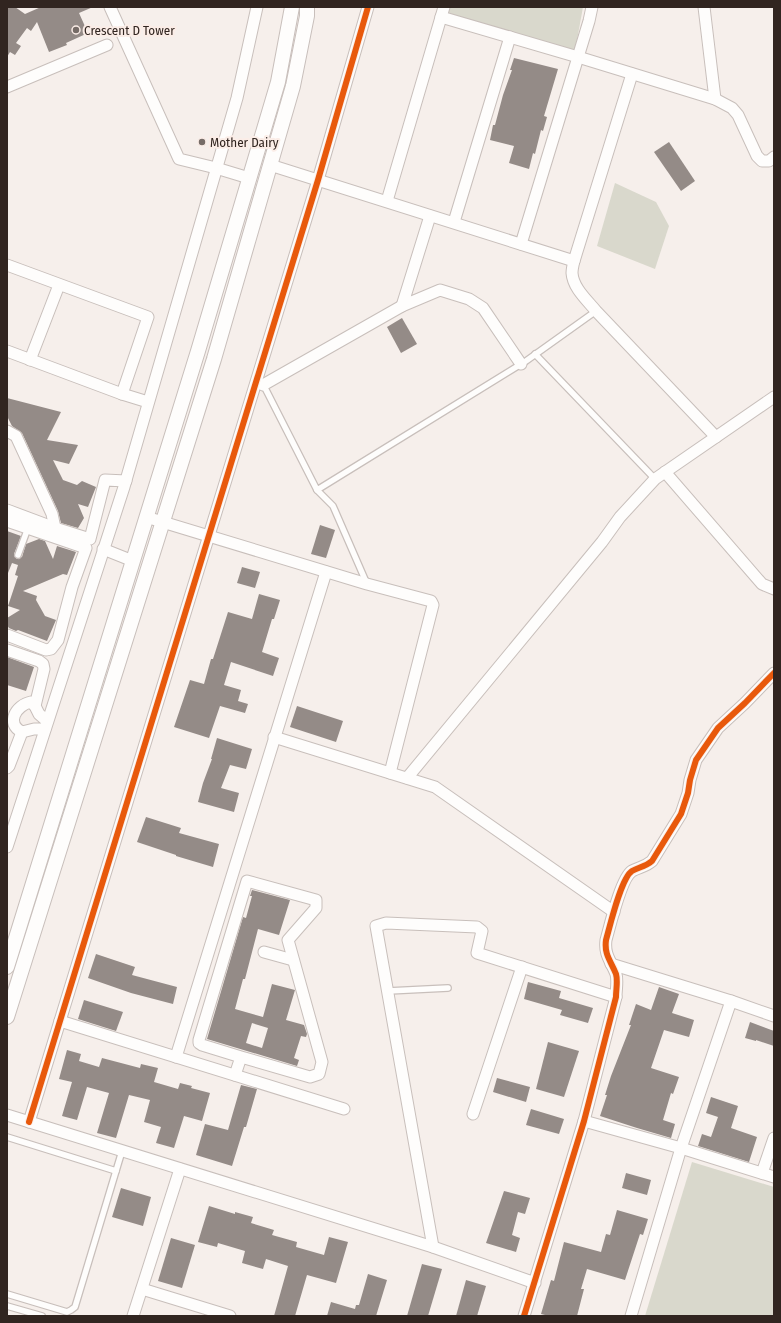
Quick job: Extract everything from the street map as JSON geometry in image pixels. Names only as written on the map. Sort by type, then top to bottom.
[{"type":"street","points":[[110,7],[179,159],[249,178]]},
{"type":"street","points":[[8,842],[10,824],[46,725],[126,481],[237,98],[257,7]]},
{"type":"street","points":[[7,967],[198,351],[278,82],[292,7]]},
{"type":"street","points":[[7,1017],[214,359],[293,86],[307,16],[307,7]]},
{"type":"street","points":[[29,1122],[209,537],[260,380],[368,7]]},
{"type":"street","points":[[521,244],[592,7]]},
{"type":"street","points":[[704,7],[716,99]]},
{"type":"street","points":[[387,201],[442,12],[510,37],[716,99],[732,108],[738,115],[757,156],[762,161],[769,160],[774,157]]},
{"type":"street","points":[[454,222],[510,37]]},
{"type":"street","points":[[7,87],[108,45]]},
{"type":"street","points":[[632,74],[574,261],[572,274],[581,294],[596,311],[716,437]]},
{"type":"street","points":[[270,166],[387,201],[574,261]]},
{"type":"street","points":[[402,306],[430,216]]},
{"type":"street","points":[[7,266],[148,317],[122,394]]},
{"type":"street","points":[[30,360],[59,285]]},
{"type":"street","points":[[260,380],[402,306],[440,290],[469,299],[482,308],[521,364]]},
{"type":"street","points":[[7,351],[122,394],[148,402]]},
{"type":"street","points":[[407,778],[602,542],[620,517],[655,479],[774,397]]},
{"type":"street","points":[[7,431],[16,436],[52,514],[55,528]]},
{"type":"street","points":[[665,472],[762,584],[774,589]]},
{"type":"street","points":[[7,510],[90,539],[104,480],[126,481]]},
{"type":"street","points":[[146,517],[326,572],[429,600],[433,605],[390,773]]},
{"type":"street","points":[[7,521],[86,548],[72,587],[58,640],[51,649],[46,650],[7,635]]},
{"type":"street","points":[[103,550],[133,561]]},
{"type":"street","points":[[176,1057],[326,572]]},
{"type":"street","points":[[72,587],[90,592]]},
{"type":"street","points":[[65,612],[82,616]]},
{"type":"street","points":[[7,650],[39,661],[43,664],[44,669],[35,706]]},
{"type":"street","points":[[524,1316],[584,1121],[616,997],[616,975],[605,948],[614,912],[626,879],[632,871],[646,866],[652,861],[681,814],[696,760],[718,728],[774,673]]},
{"type":"street","points":[[31,702],[46,725],[22,732],[17,730],[14,722],[14,716],[18,709],[31,702]]},
{"type":"street","points":[[7,768],[22,732]]},
{"type":"street","points":[[274,738],[435,787],[614,912]]},
{"type":"street","points":[[231,876],[247,880],[316,900],[316,908],[288,940],[292,960],[322,1062],[319,1074],[310,1077],[202,1046],[199,1043],[247,880]]},
{"type":"street","points":[[433,1247],[376,926],[386,923],[477,927],[482,931],[477,953],[616,997]]},
{"type":"street","points":[[264,952],[292,960]]},
{"type":"street","points":[[611,964],[731,1001],[774,1016]]},
{"type":"street","points":[[474,1114],[522,967]]},
{"type":"street","points":[[631,1316],[681,1148],[731,1001]]},
{"type":"street","points":[[60,1021],[344,1109]]},
{"type":"street","points":[[235,1075],[241,1057]]},
{"type":"street","points":[[251,1080],[257,1061]]},
{"type":"street","points":[[7,1115],[433,1247],[535,1283]]},
{"type":"street","points":[[584,1121],[681,1148],[774,1177]]},
{"type":"street","points":[[762,1173],[774,1138]]},
{"type":"street","points":[[133,1316],[180,1169]]},
{"type":"street","points":[[142,1289],[230,1316]]},
{"type":"lane","points":[[317,490],[521,364],[596,311]]},
{"type":"lane","points":[[535,354],[655,479]]},
{"type":"lane","points":[[260,380],[317,490],[333,506],[367,584]]},
{"type":"lane","points":[[18,555],[28,528]]},
{"type":"lane","points":[[388,990],[448,988]]},
{"type":"lane","points":[[7,1137],[116,1171]]},
{"type":"lane","points":[[7,1294],[67,1312],[75,1307],[122,1151]]},
{"type":"lane","points":[[7,1306],[42,1316]]},
{"type":"shaded area","points":[[450,7],[583,7],[575,51],[447,14]]},
{"type":"shaded area","points":[[615,183],[656,202],[669,226],[655,269],[597,246]]},
{"type":"shaded area","points":[[692,1162],[774,1187],[774,1316],[645,1316]]},
{"type":"building","points":[[7,7],[15,7],[25,14],[41,7],[93,7],[79,13],[88,33],[66,43],[67,45],[49,52],[37,22],[31,31],[27,28],[16,43],[21,46],[15,55],[10,52],[7,57]]},
{"type":"building","points":[[514,58],[558,69],[544,116],[547,117],[543,131],[541,130],[535,154],[533,153],[529,169],[509,163],[514,146],[490,140],[493,125],[495,125],[503,95],[512,70],[510,70]]},
{"type":"building","points":[[669,142],[695,181],[681,191],[654,152]]},
{"type":"building","points":[[402,318],[417,344],[401,353],[387,327]]},
{"type":"building","points":[[7,398],[61,412],[47,440],[78,445],[69,464],[53,460],[63,480],[77,485],[82,481],[96,487],[88,507],[78,504],[84,518],[78,528],[61,523],[58,511],[22,433],[12,426],[7,416]]},
{"type":"building","points":[[320,525],[335,530],[326,558],[311,554]]},
{"type":"building","points":[[7,531],[21,536],[14,554],[17,559],[22,557],[26,544],[39,539],[45,541],[53,559],[57,546],[76,552],[67,575],[63,574],[23,591],[37,596],[36,600],[45,616],[56,620],[47,641],[18,630],[16,631],[9,628],[7,625],[7,618],[20,610],[8,606],[18,576],[15,575],[18,565],[12,563],[7,573]]},
{"type":"building","points":[[242,567],[260,572],[255,588],[237,583]]},
{"type":"building","points":[[259,594],[280,600],[274,619],[272,619],[262,652],[279,658],[273,676],[231,662],[224,685],[241,690],[238,701],[248,704],[245,713],[220,706],[209,738],[174,727],[190,680],[204,684],[211,659],[213,659],[228,612],[252,619]]},
{"type":"building","points":[[7,657],[34,667],[26,691],[7,685]]},
{"type":"building","points":[[297,706],[343,721],[336,742],[290,727]]},
{"type":"building","points":[[217,738],[252,749],[246,769],[230,765],[221,788],[239,793],[234,812],[198,802]]},
{"type":"building","points":[[146,817],[181,828],[179,833],[219,844],[213,867],[137,842]]},
{"type":"building","points":[[252,890],[290,900],[279,935],[258,929],[245,979],[243,979],[235,1009],[263,1017],[272,984],[295,990],[286,1020],[304,1025],[307,1034],[306,1037],[301,1036],[294,1058],[299,1060],[297,1066],[207,1039],[243,917],[246,918],[252,896],[250,896]],"holes":[[[252,1023],[268,1028],[262,1048],[246,1043]]]},
{"type":"building","points":[[96,954],[135,967],[132,975],[177,987],[173,1004],[131,993],[88,978]]},
{"type":"building","points":[[528,982],[561,991],[559,998],[593,1008],[588,1023],[560,1015],[562,1010],[524,999]]},
{"type":"building","points":[[659,987],[679,994],[672,1013],[694,1020],[689,1037],[664,1030],[651,1068],[679,1077],[673,1094],[671,1093],[663,1120],[675,1124],[671,1138],[600,1116],[611,1076],[631,1025],[629,1025],[636,1004],[651,1010]]},
{"type":"building","points":[[84,1000],[123,1012],[116,1031],[78,1019]]},
{"type":"building","points":[[750,1022],[774,1031],[774,1046],[745,1038]]},
{"type":"building","points":[[548,1042],[579,1051],[564,1097],[536,1089]]},
{"type":"building","points":[[67,1050],[81,1054],[79,1061],[99,1067],[102,1058],[140,1068],[141,1064],[158,1068],[154,1082],[178,1089],[180,1083],[192,1086],[191,1088],[210,1093],[202,1121],[184,1116],[174,1148],[156,1143],[161,1127],[144,1122],[150,1100],[129,1095],[116,1138],[97,1133],[109,1093],[87,1087],[77,1120],[62,1116],[72,1082],[59,1079]]},
{"type":"building","points":[[497,1078],[530,1087],[526,1102],[493,1092]]},
{"type":"building","points":[[241,1085],[257,1089],[246,1127],[244,1127],[232,1166],[196,1155],[205,1124],[228,1130]]},
{"type":"building","points":[[711,1097],[738,1106],[731,1128],[757,1137],[749,1162],[698,1146],[702,1134],[711,1137],[718,1117],[706,1113]]},
{"type":"building","points":[[531,1109],[564,1119],[559,1134],[526,1125]]},
{"type":"building","points":[[626,1173],[651,1180],[647,1195],[622,1188]]},
{"type":"building","points":[[121,1188],[151,1197],[143,1226],[112,1217]]},
{"type":"building","points":[[504,1191],[530,1198],[525,1214],[518,1212],[512,1235],[520,1238],[516,1252],[486,1243]]},
{"type":"building","points":[[209,1206],[235,1214],[235,1212],[253,1217],[251,1223],[274,1230],[272,1235],[297,1242],[296,1247],[324,1255],[329,1237],[348,1242],[336,1283],[307,1275],[295,1316],[274,1316],[288,1266],[266,1259],[263,1269],[242,1263],[245,1251],[218,1243],[217,1247],[198,1242]]},
{"type":"building","points":[[617,1210],[648,1219],[643,1235],[640,1234],[625,1280],[587,1269],[581,1289],[584,1289],[577,1316],[549,1316],[541,1314],[551,1280],[554,1281],[564,1242],[601,1252],[606,1234],[610,1235]]},
{"type":"building","points":[[171,1238],[195,1245],[182,1288],[158,1281]]},
{"type":"building","points":[[422,1264],[442,1269],[428,1316],[407,1316]]},
{"type":"building","points":[[368,1274],[387,1280],[376,1316],[327,1316],[331,1302],[355,1309],[356,1305],[359,1305]]},
{"type":"building","points":[[466,1280],[486,1286],[477,1316],[456,1316]]},
{"type":"cycle path","points":[[29,1122],[318,180],[368,7]]},
{"type":"cycle path","points":[[524,1316],[584,1121],[616,997],[617,977],[607,954],[606,940],[620,892],[628,875],[632,871],[647,865],[652,861],[681,814],[696,760],[718,728],[774,673]]},
{"type":"place","name":"Crescent D Tower","points":[[76,30]]},
{"type":"place","name":"Mother Dairy","points":[[202,142]]}]
